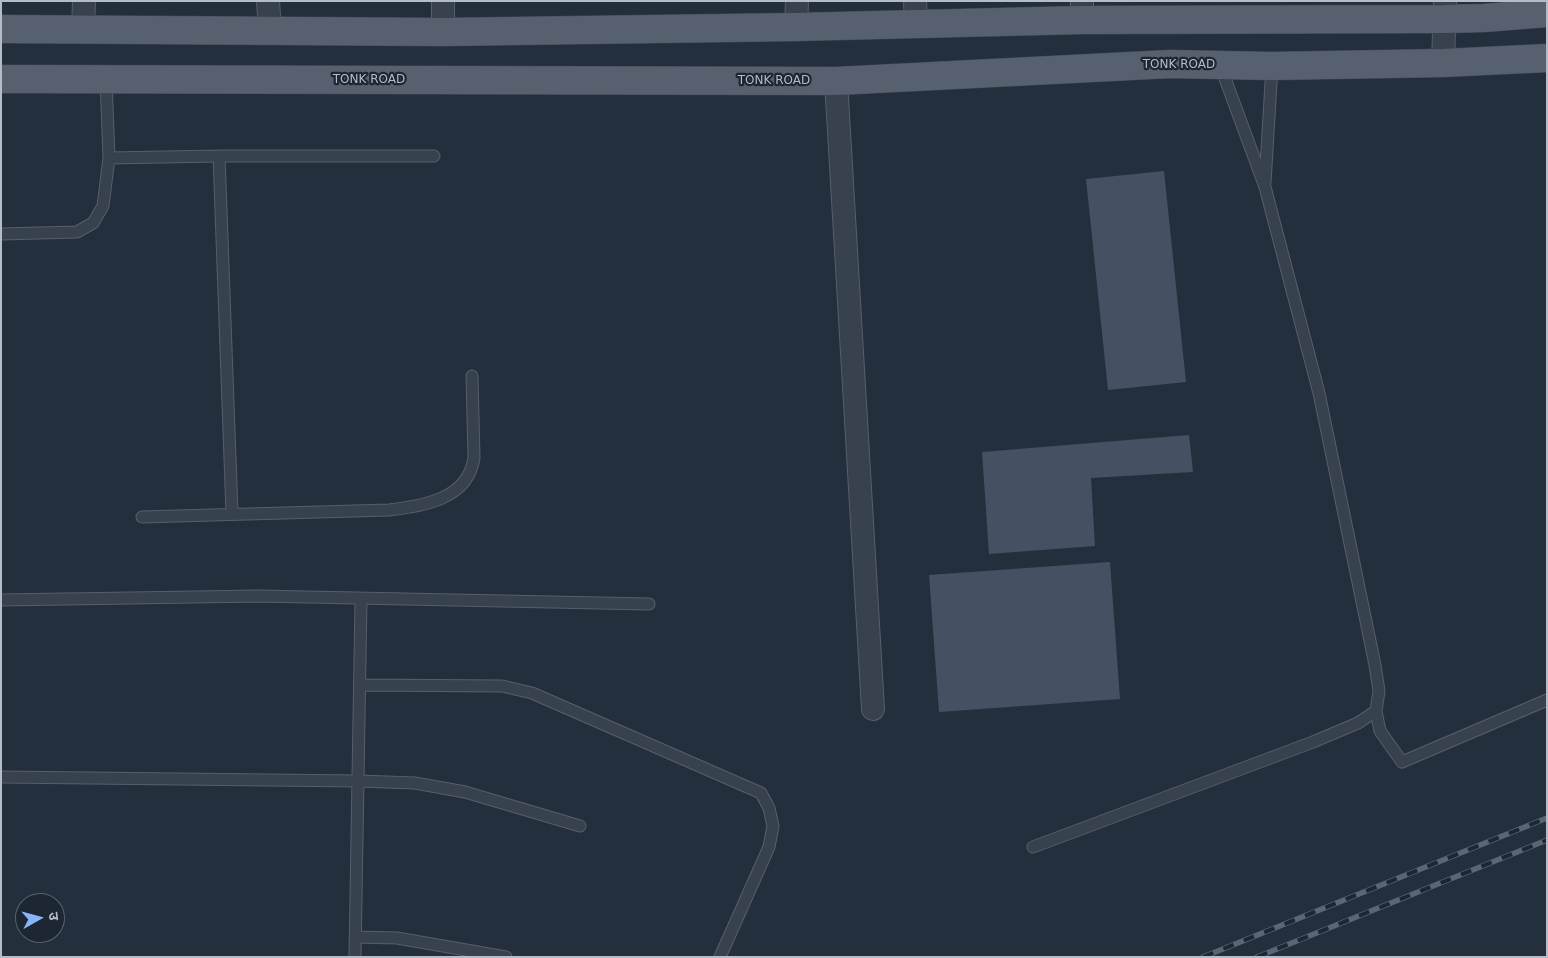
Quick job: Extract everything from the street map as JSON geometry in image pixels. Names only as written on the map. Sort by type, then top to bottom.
[{"type":"main road","points":[[1,30],[443,32],[797,14],[1256,10],[1445,10],[1484,14],[1545,9]]},
{"type":"main road","name":"TONK ROAD","points":[[1,79],[836,81],[1170,64],[1272,66],[1444,63],[1547,58]]},
{"type":"street","points":[[83,31],[84,1]]},
{"type":"street","points":[[268,1],[270,31]]},
{"type":"street","points":[[443,1],[443,32]]},
{"type":"street","points":[[1444,63],[1445,10]]},
{"type":"street","points":[[836,81],[873,709]]},
{"type":"lane","points":[[1220,65],[1265,187],[1319,392],[1375,665],[1379,691],[1376,711],[1380,731],[1402,762],[1547,700]]},
{"type":"lane","points":[[1265,187],[1272,66]]},
{"type":"lane","points":[[1,234],[78,232],[93,223],[103,206],[109,158],[106,80]]},
{"type":"lane","points":[[219,156],[232,513]]},
{"type":"lane","points":[[109,158],[434,156]]},
{"type":"lane","points":[[142,517],[389,510],[419,506],[444,497],[462,486],[473,467],[472,376]]},
{"type":"lane","points":[[1,600],[259,596],[650,604]]},
{"type":"lane","points":[[355,957],[361,599]]},
{"type":"lane","points":[[360,685],[502,686],[532,694],[761,792],[769,808],[773,826],[769,847],[720,957]]},
{"type":"lane","points":[[1033,847],[1312,742],[1358,723],[1376,711]]},
{"type":"lane","points":[[1,777],[415,783],[465,792],[580,826]]},
{"type":"lane","points":[[355,937],[397,938],[506,957]]},
{"type":"building","points":[[1164,171],[1186,382],[1108,390],[1086,179]]},
{"type":"building","points":[[1189,435],[1193,472],[1091,478],[1095,546],[989,554],[982,452]]},
{"type":"building","points":[[1110,562],[1120,699],[939,712],[929,575]]},
{"type":"railway","points":[[1203,957],[1547,818]]},
{"type":"railway","points":[[1257,957],[1547,840]]}]
